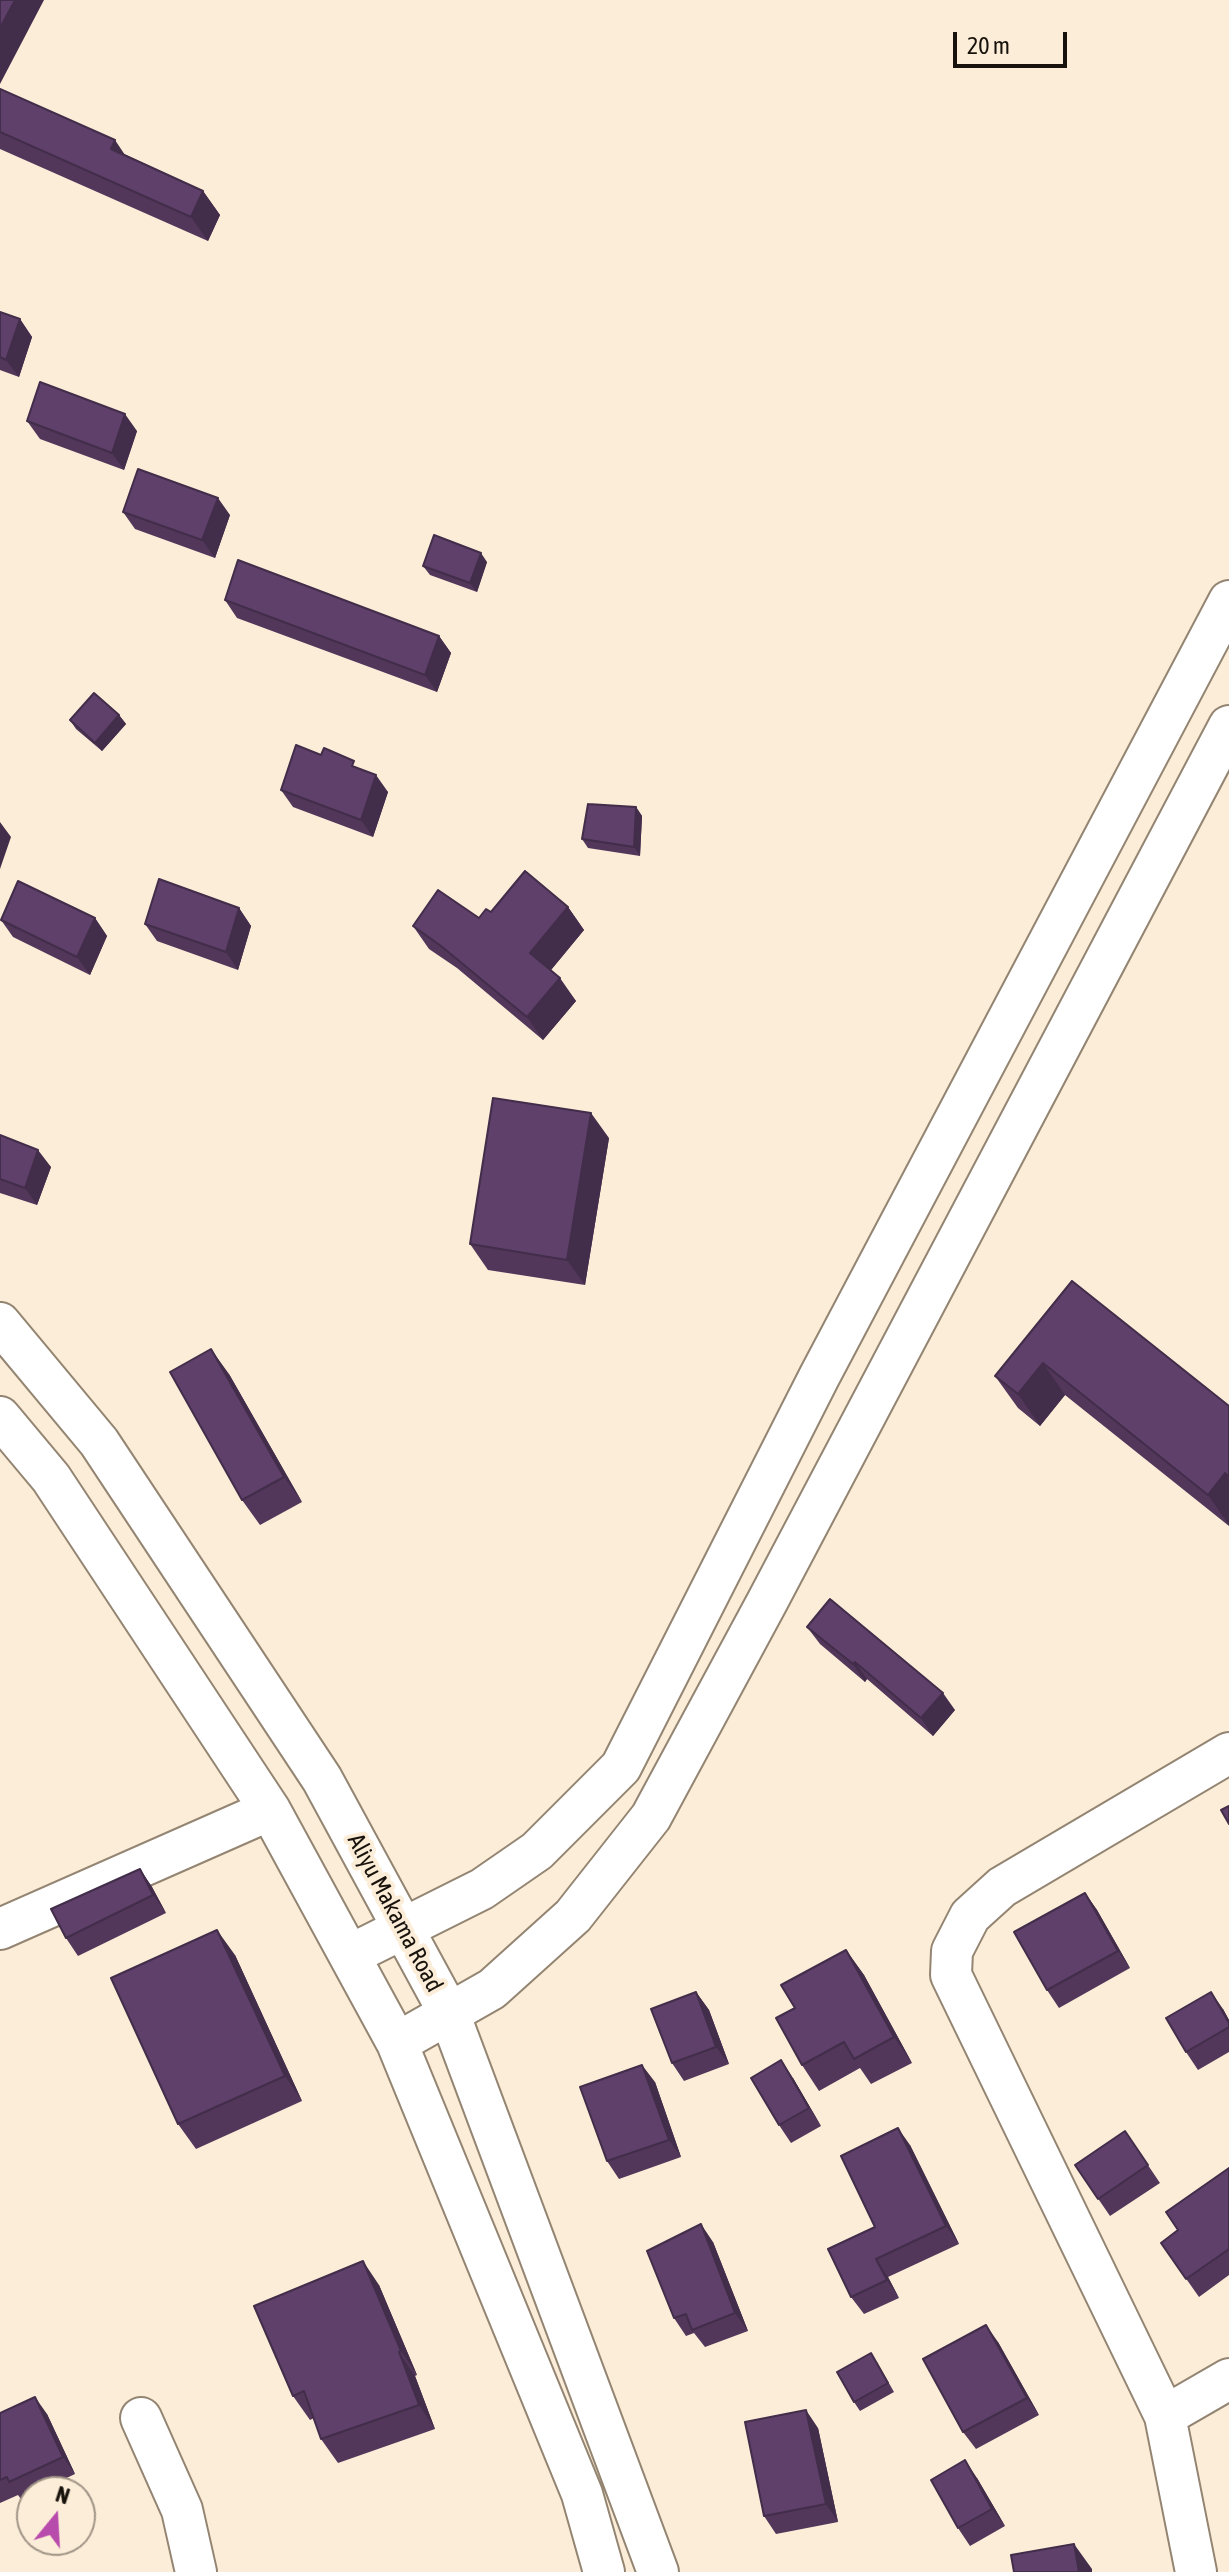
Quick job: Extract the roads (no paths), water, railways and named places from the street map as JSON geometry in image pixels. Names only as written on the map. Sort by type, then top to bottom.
[{"type":"street","points":[[350,1955],[482,1889],[537,1851],[621,1767],[819,1377],[1229,601]]},
{"type":"street","points":[[397,2043],[492,1989],[573,1916],[651,1817],[1229,726]]},
{"type":"street","name":"Aliyu Makama Road","points":[[0,1323],[99,1442],[322,1779],[449,2013],[658,2572]]},
{"type":"street","points":[[0,1417],[51,1478],[270,1810],[397,2043],[582,2494],[604,2572]]},
{"type":"street","points":[[1196,2572],[1165,2416],[951,1975],[952,1951],[970,1916],[1002,1887],[1229,1753]]},
{"type":"street","points":[[0,1929],[270,1810]]},
{"type":"street","points":[[1165,2416],[1229,2379]]},
{"type":"street","points":[[141,2418],[182,2510],[196,2572]]}]
